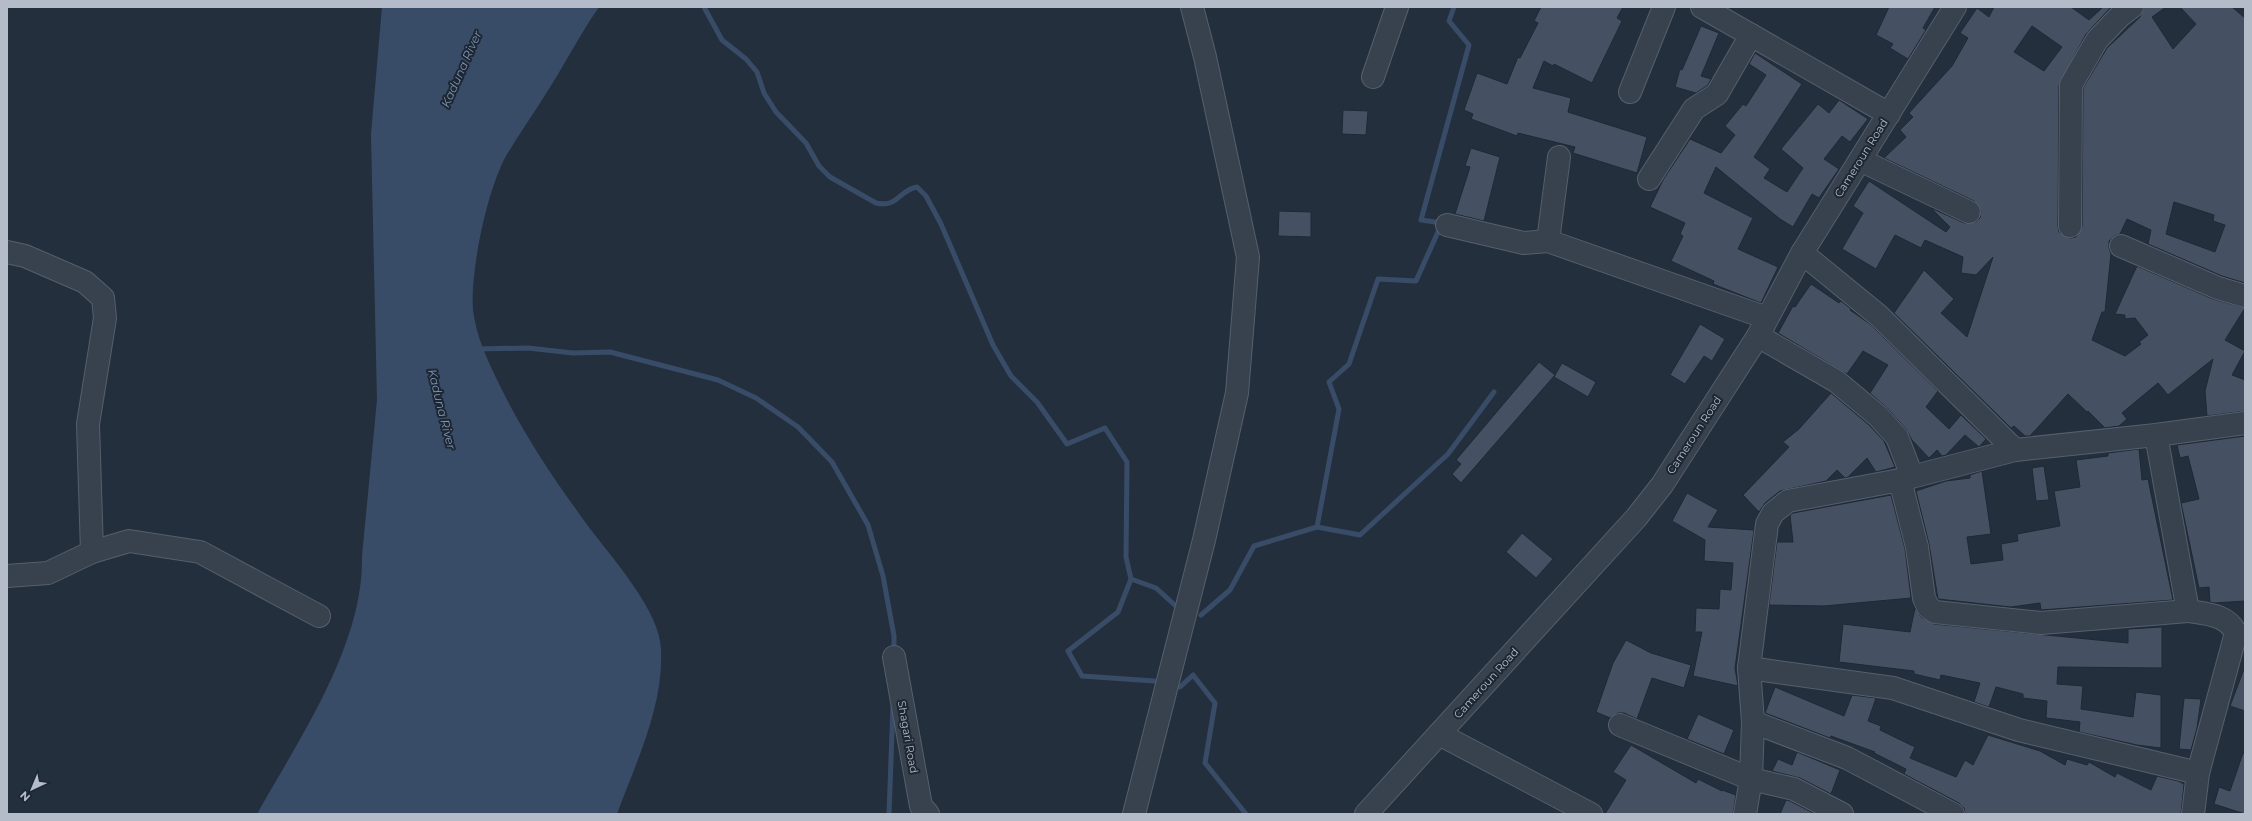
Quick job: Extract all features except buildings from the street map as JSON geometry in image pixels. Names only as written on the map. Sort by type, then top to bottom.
[{"type":"street","points":[[1134,814],[1204,540],[1238,393],[1248,257],[1205,57],[1192,7]]},
{"type":"street","points":[[1374,77],[1397,7]]},
{"type":"street","points":[[1630,92],[1664,7]]},
{"type":"street","points":[[1702,7],[1889,114]]},
{"type":"street","name":"Cameroun Road","points":[[1366,814],[1636,518],[1662,485],[1763,327],[1802,253],[1955,7]]},
{"type":"street","points":[[2070,226],[2072,86],[2097,40],[2120,16],[2132,7]]},
{"type":"street","points":[[1650,179],[1694,109],[1717,94],[1751,35]]},
{"type":"street","points":[[1548,241],[1559,157]]},
{"type":"street","points":[[1860,160],[1969,212]]},
{"type":"street","points":[[1447,225],[1524,243],[1548,241],[1763,327],[1836,381],[1878,416],[1897,437],[1906,478],[1924,598],[1928,607],[1935,612],[2041,623],[2188,611],[2220,617],[2232,624],[2236,633],[2198,773],[2193,814]]},
{"type":"street","points":[[2121,246],[2218,288],[2245,296]]},
{"type":"street","points":[[7,252],[25,256],[85,282],[103,298],[105,318],[88,424],[92,552]]},
{"type":"street","points":[[1802,253],[1878,316],[2015,450]]},
{"type":"street","points":[[1754,814],[1751,779],[1753,722],[1749,668],[1767,524],[1773,513],[1788,501],[1906,478],[2015,450],[2156,435],[2245,423]]},
{"type":"street","points":[[2156,435],[2188,611]]},
{"type":"street","points":[[7,576],[48,573],[92,552],[129,541],[200,552],[319,616]]},
{"type":"street","name":"Shagari Road","points":[[894,657],[921,806],[928,814]]},
{"type":"street","points":[[1749,668],[1893,688],[2019,730],[2198,773]]},
{"type":"street","points":[[1753,722],[1847,758],[1953,814]]},
{"type":"street","points":[[1620,726],[1751,779],[1794,789],[1842,814]]},
{"type":"street","points":[[1439,734],[1591,814]]},
{"type":"street","points":[[1745,814],[1751,779]]},
{"type":"water","name":"Kaduna River","points":[[382,7],[599,7],[506,156],[499,171],[492,189],[481,232],[474,275],[473,310],[479,338],[508,402],[541,458],[565,494],[634,587],[653,619],[659,634],[661,670],[658,692],[640,754],[617,814],[257,814],[326,690],[341,657],[352,623],[360,590],[377,400],[371,134]]},
{"type":"waterway","points":[[704,7],[722,40],[746,59],[757,72],[764,93],[776,112],[806,143],[819,166],[830,177],[876,203],[889,203],[894,201],[906,191],[917,187],[926,196],[941,224],[993,345],[1011,376],[1037,402],[1067,444],[1105,428],[1127,462],[1126,557],[1131,579],[1118,612],[1068,651],[1082,676],[1154,681]]},
{"type":"waterway","points":[[1317,527],[1339,409],[1329,382],[1349,364],[1378,279],[1416,281],[1442,223],[1421,220],[1469,45],[1449,21],[1454,7]]},
{"type":"waterway","points":[[475,349],[528,348],[573,353],[610,352],[718,380],[756,398],[798,427],[832,462],[868,525],[883,576],[894,636],[894,653]]},
{"type":"waterway","points":[[1201,615],[1230,590],[1254,546],[1317,527],[1360,535],[1448,454],[1494,392]]},
{"type":"waterway","points":[[1131,579],[1156,588],[1177,607]]},
{"type":"waterway","points":[[1180,687],[1193,675],[1215,703],[1205,763],[1246,814]]},
{"type":"waterway","points":[[889,814],[893,705]]}]
